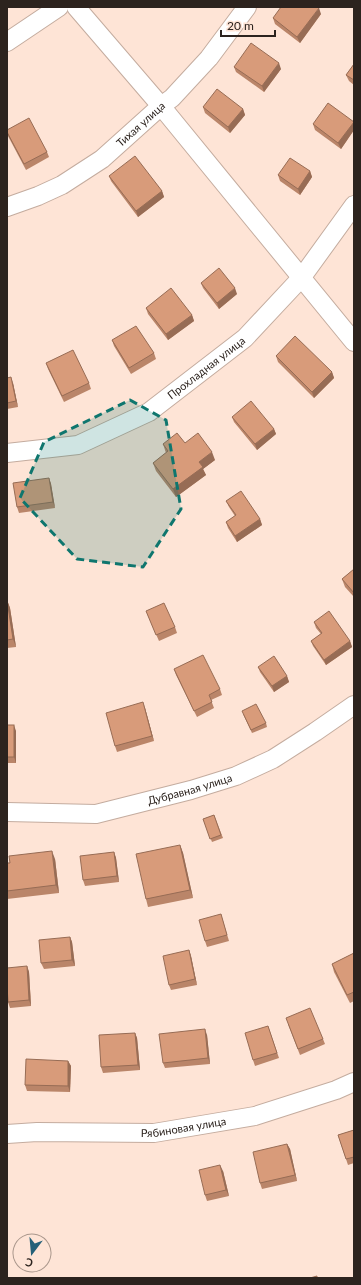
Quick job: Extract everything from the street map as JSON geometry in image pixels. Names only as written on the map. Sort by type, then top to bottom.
[{"type":"street","points":[[7,42],[59,7]]},
{"type":"street","points":[[76,7],[161,106],[354,342]]},
{"type":"street","name":"Тихая улица","points":[[7,207],[38,196],[62,185],[102,159],[172,98],[209,58],[247,7]]},
{"type":"street","name":"Прохладная улица","points":[[7,453],[78,445],[149,412],[245,338],[302,277],[354,205]]},
{"type":"street","name":"Дубравная улица","points":[[7,812],[96,814],[191,790],[236,776],[273,758],[316,732],[354,705]]},
{"type":"street","name":"Рябиновая улица","points":[[7,1134],[37,1132],[154,1133],[255,1116],[336,1090],[354,1082]]},
{"type":"highlighted area","points":[[130,400],[166,420],[181,509],[143,567],[77,559],[20,498],[44,442]]},
{"type":"building","points":[[281,7],[319,8],[297,37],[273,18]]},
{"type":"building","points":[[251,43],[279,63],[262,86],[234,67]]},
{"type":"building","points":[[354,64],[354,80],[346,75]]},
{"type":"building","points":[[217,89],[243,109],[228,127],[203,107]]},
{"type":"building","points":[[328,103],[354,122],[338,143],[313,124]]},
{"type":"building","points":[[29,118],[47,152],[24,164],[7,130]]},
{"type":"building","points":[[135,156],[162,191],[136,211],[109,176]]},
{"type":"building","points":[[290,158],[310,171],[298,189],[278,175]]},
{"type":"building","points":[[219,268],[235,288],[217,303],[201,283]]},
{"type":"building","points":[[171,288],[192,315],[166,334],[146,308]]},
{"type":"building","points":[[136,326],[154,353],[129,368],[112,340]]},
{"type":"building","points":[[295,336],[332,372],[312,392],[276,356]]},
{"type":"building","points":[[73,350],[89,383],[62,396],[46,363]]},
{"type":"building","points":[[11,377],[16,401],[7,403],[7,378]]},
{"type":"building","points":[[251,401],[274,429],[255,444],[232,417]]},
{"type":"building","points":[[177,433],[185,443],[198,433],[212,452],[199,462],[203,467],[173,489],[153,463],[168,451],[163,444]]},
{"type":"building","points":[[49,478],[53,502],[17,507],[13,483]]},
{"type":"building","points":[[241,491],[260,519],[235,536],[226,522],[236,515],[226,501]]},
{"type":"building","points":[[354,569],[354,593],[342,579]]},
{"type":"building","points":[[7,600],[13,639],[7,640]]},
{"type":"building","points":[[164,603],[175,627],[156,635],[146,611]]},
{"type":"building","points":[[329,611],[350,641],[324,660],[311,641],[322,633],[314,622]]},
{"type":"building","points":[[203,655],[220,689],[209,695],[212,702],[194,711],[174,669]]},
{"type":"building","points":[[274,656],[287,676],[272,686],[258,667]]},
{"type":"building","points":[[143,702],[152,736],[115,746],[106,713]]},
{"type":"building","points":[[256,704],[266,723],[251,730],[242,711]]},
{"type":"building","points":[[7,725],[14,725],[14,757],[7,757]]},
{"type":"building","points":[[214,815],[221,835],[210,839],[203,819]]},
{"type":"building","points":[[180,845],[190,890],[146,899],[136,854]]},
{"type":"building","points":[[52,851],[56,885],[7,891],[7,863],[10,863],[9,856]]},
{"type":"building","points":[[114,852],[117,876],[83,880],[80,856]]},
{"type":"building","points":[[221,914],[227,935],[205,941],[199,920]]},
{"type":"building","points":[[70,937],[72,960],[41,963],[39,940]]},
{"type":"building","points":[[189,950],[195,979],[169,985],[163,956]]},
{"type":"building","points":[[354,953],[354,992],[347,995],[332,964]]},
{"type":"building","points":[[27,966],[29,1000],[8,1002],[7,968]]},
{"type":"building","points":[[310,1008],[323,1039],[298,1049],[286,1018]]},
{"type":"building","points":[[268,1026],[277,1053],[253,1060],[245,1033]]},
{"type":"building","points":[[205,1029],[208,1058],[163,1063],[159,1034]]},
{"type":"building","points":[[135,1033],[138,1065],[101,1067],[99,1035]]},
{"type":"building","points":[[26,1059],[68,1061],[68,1086],[25,1085]]},
{"type":"building","points":[[354,1130],[354,1157],[346,1159],[338,1135]]},
{"type":"building","points":[[287,1144],[295,1175],[260,1183],[253,1152]]},
{"type":"building","points":[[220,1165],[226,1190],[205,1195],[199,1170]]}]
